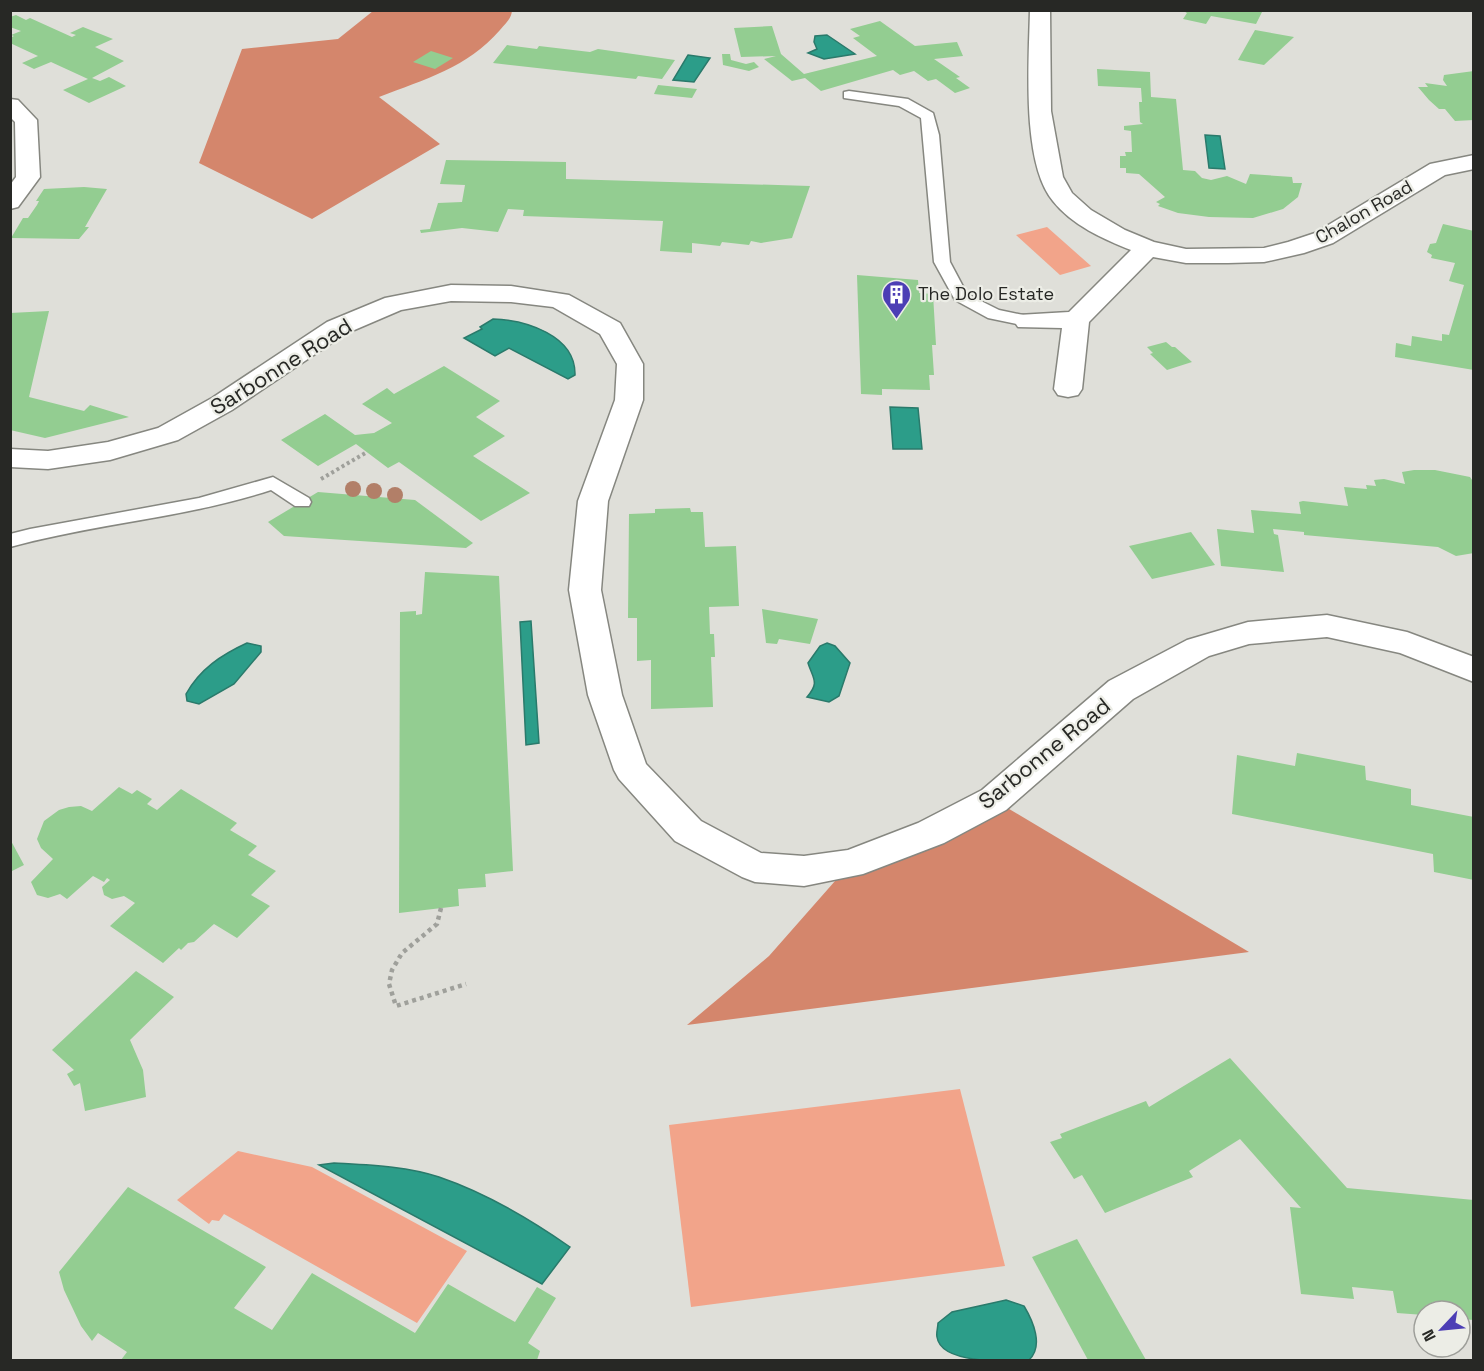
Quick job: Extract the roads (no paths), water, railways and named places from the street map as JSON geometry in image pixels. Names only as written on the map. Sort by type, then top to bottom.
[{"type":"street","name":"Chalon Road","points":[[1040,10],[1040,111],[1051,177],[1062,197],[1082,215],[1116,236],[1147,248],[1186,256],[1264,255],[1295,248],[1324,238],[1438,170],[1473,162]]},
{"type":"street","points":[[10,105],[26,120],[29,152],[28,177],[10,202]]},
{"type":"street","points":[[1068,388],[1076,320],[1147,248]]},
{"type":"street","name":"Sarbonne Road","points":[[10,458],[48,460],[111,451],[168,434],[222,404],[336,328],[394,303],[451,293],[511,294],[560,300],[611,329],[630,364],[629,400],[594,501],[585,590],[605,695],[631,770],[688,831],[754,867],[804,871],[850,864],[931,834],[994,800],[1121,690],[1198,648],[1248,633],[1327,626],[1407,643],[1473,670]]},
{"type":"street","points":[[1027,321],[1076,320]]},
{"type":"lane","points":[[849,95],[903,102],[928,116],[942,262],[961,297],[994,314],[1027,321]]},
{"type":"lane","points":[[10,541],[53,528],[176,509],[231,497],[273,483],[297,499]]},
{"type":"place","name":"The Dolo Estate","points":[[897,320]]}]
